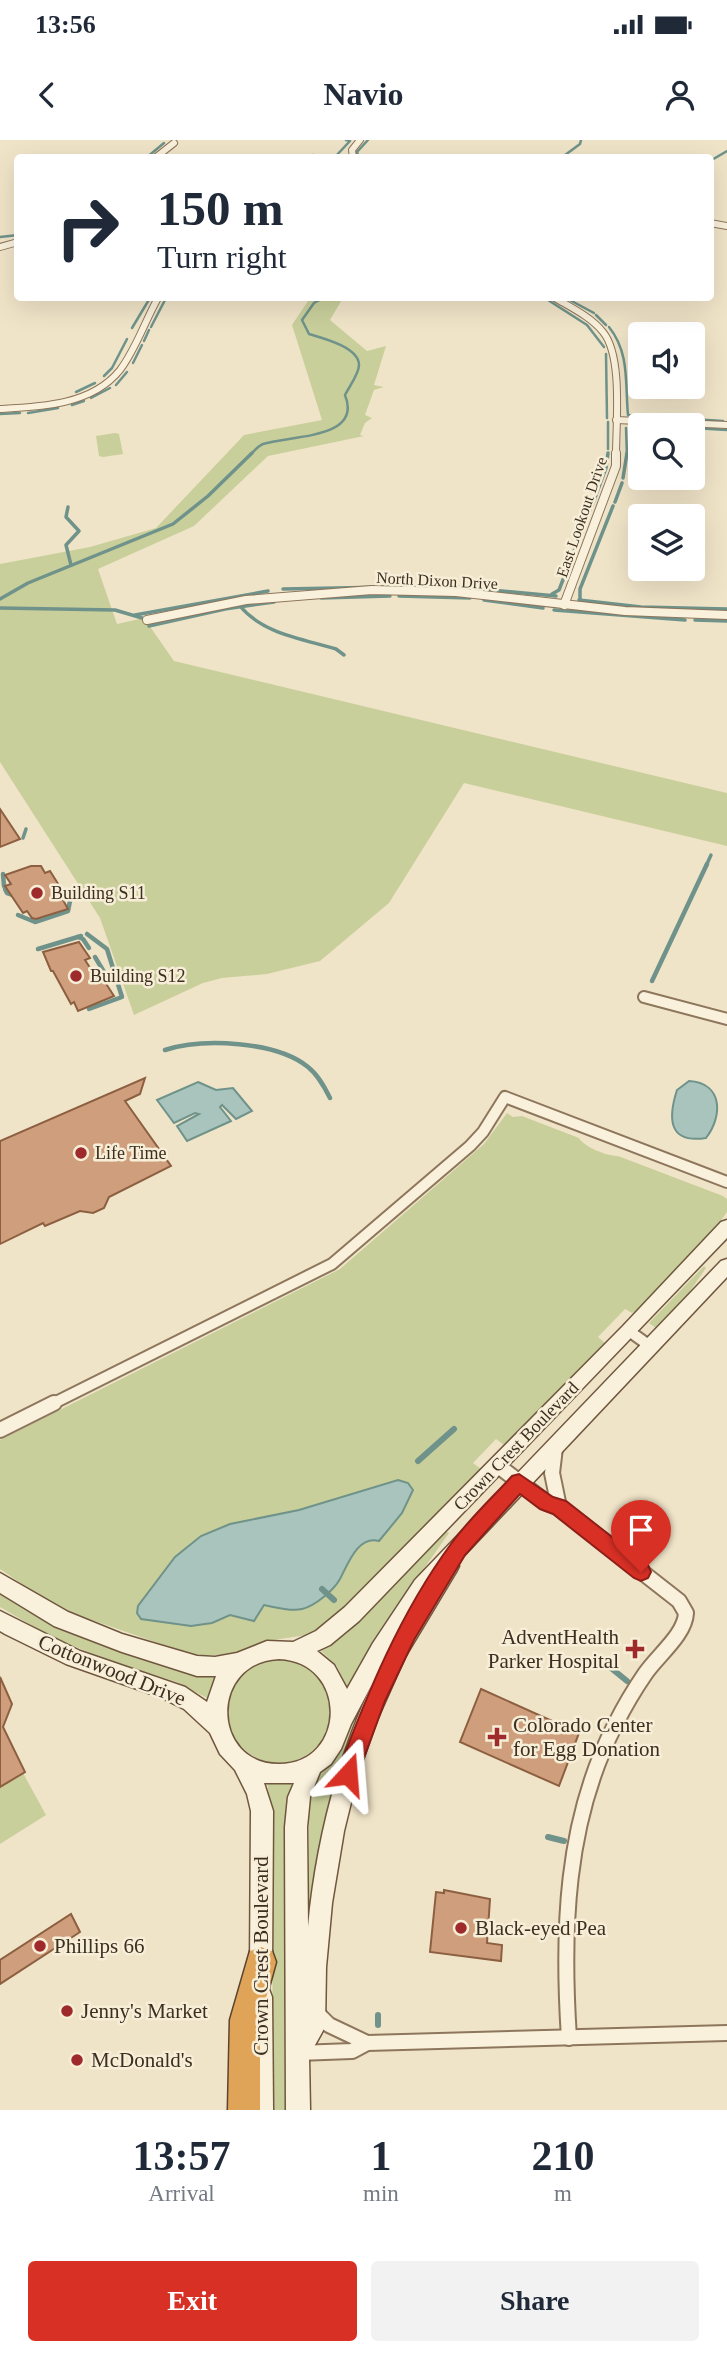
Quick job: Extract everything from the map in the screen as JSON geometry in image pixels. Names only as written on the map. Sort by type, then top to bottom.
[{"type":"highway","points":[[244,2110],[245,2020],[261,1962]]},
{"type":"main road","name":"Crown Crest Boulevard","points":[[293,1651],[317,1641],[338,1627],[629,1331],[727,1227]]},
{"type":"main road","name":"Crown Crest Boulevard","points":[[341,1721],[411,1601],[428,1579],[727,1266]]},
{"type":"main road","name":"Crown Crest Boulevard","points":[[298,2053],[314,2027],[316,1955],[322,1892],[333,1831],[349,1768],[367,1718],[398,1650],[458,1549]]},
{"type":"main road","name":"Cottonwood Drive","points":[[0,1582],[61,1619],[173,1660],[215,1667],[243,1662]]},
{"type":"main road","name":"Cottonwood Drive","points":[[0,1620],[70,1657],[181,1695],[200,1707],[218,1727]]},
{"type":"main road","points":[[272,1650],[293,1651],[316,1659],[331,1675],[341,1696],[341,1721],[330,1745],[314,1762],[299,1772],[282,1776],[261,1772],[243,1764],[228,1748],[218,1727],[216,1711],[220,1690],[231,1672],[243,1662],[272,1650]]},
{"type":"main road","name":"Crown Crest Boulevard","points":[[298,2110],[296,1827],[299,1797],[314,1762]]},
{"type":"main road","name":"Crown Crest Boulevard","points":[[243,1764],[257,1791],[262,1811],[261,2110]]},
{"type":"street","points":[[160,154],[174,143]]},
{"type":"street","points":[[0,410],[60,403],[87,394],[108,382],[125,361],[156,301]]},
{"type":"street","name":"East Lookout Drive","points":[[560,301],[586,316],[608,338],[614,359],[616,419],[615,470],[564,605]]},
{"type":"street","points":[[616,419],[727,425]]},
{"type":"street","name":"North Dixon Drive","points":[[147,620],[246,600],[349,591],[445,592],[647,613],[727,615]]},
{"type":"street","points":[[644,997],[727,1019]]},
{"type":"street","points":[[0,1430],[337,1260],[470,1146],[483,1132],[505,1097],[727,1182]]},
{"type":"street","points":[[629,1331],[650,1346]]},
{"type":"street","points":[[555,1445],[552,1473],[559,1507]]},
{"type":"street","points":[[497,1465],[547,1503],[559,1507],[679,1601],[687,1618],[627,1703],[607,1741],[588,1794],[573,1852],[566,1904],[564,1967],[569,2038]]},
{"type":"street","points":[[314,2008],[329,2025],[367,2043]]},
{"type":"street","points":[[298,2053],[352,2051],[367,2043],[727,2033]]},
{"type":"green space","points":[[308,301],[341,301],[330,320],[367,351],[386,346],[374,385],[384,387],[374,390],[365,415],[372,418],[365,423],[360,435],[364,436],[268,456],[194,526],[98,569],[117,624],[144,618],[174,661],[727,793],[727,846],[464,783],[389,903],[320,961],[267,974],[222,978],[203,983],[134,1015],[100,918],[0,762],[0,564],[90,547],[156,528],[244,435],[322,420],[292,325]]},
{"type":"green space","points":[[119,434],[123,454],[99,456],[96,436]]},
{"type":"green space","points":[[507,1113],[579,1138],[602,1153],[618,1156],[723,1196],[727,1199],[727,1212],[637,1311],[632,1313],[625,1309],[598,1337],[605,1343],[504,1445],[496,1439],[473,1463],[481,1469],[328,1623],[307,1635],[267,1641],[230,1655],[192,1655],[75,1614],[38,1595],[0,1569],[0,1440],[340,1269],[484,1144]]},
{"type":"green space","points":[[704,1266],[706,1268],[684,1300],[656,1328],[649,1323]]},
{"type":"green space","points":[[445,1531],[449,1533],[392,1614],[350,1693],[337,1666],[320,1650],[346,1634]]},
{"type":"green space","points":[[0,1594],[51,1624],[87,1640],[178,1671],[215,1677],[207,1698],[177,1682],[107,1660],[50,1636],[0,1607]]},
{"type":"green space","points":[[279,1659],[299,1663],[322,1682],[327,1691],[331,1711],[327,1731],[308,1754],[299,1759],[279,1763],[259,1759],[236,1740],[231,1731],[227,1711],[231,1691],[250,1668],[259,1663]]},
{"type":"green space","points":[[363,1697],[367,1697],[308,1946],[309,1800],[319,1775],[342,1746]]},
{"type":"green space","points":[[23,1773],[46,1815],[0,1844],[0,1788]]},
{"type":"green space","points":[[267,1782],[292,1783],[286,1812],[287,2110],[272,2110],[273,1826]]},
{"type":"water","points":[[689,1081],[708,1088],[717,1102],[715,1120],[706,1138],[684,1137],[674,1127],[672,1110],[677,1090]]},
{"type":"water","points":[[198,1082],[216,1090],[233,1088],[252,1111],[236,1119],[222,1105],[220,1107],[231,1121],[187,1141],[177,1126],[199,1114],[195,1113],[174,1123],[157,1100]]},
{"type":"water","points":[[398,1480],[408,1483],[413,1490],[402,1513],[379,1541],[372,1540],[360,1546],[337,1583],[313,1605],[293,1610],[264,1605],[254,1621],[230,1615],[212,1623],[191,1626],[141,1619],[137,1613],[138,1606],[175,1557],[201,1536],[230,1524],[299,1510]]},
{"type":"building","points":[[0,809],[20,839],[0,847]]},
{"type":"building","name":"Building S11","points":[[31,866],[41,866],[45,873],[50,871],[67,898],[63,900],[68,909],[36,919],[27,911],[23,913],[5,886],[11,884],[5,875]]},
{"type":"building","name":"Building S12","points":[[79,942],[90,958],[85,960],[98,980],[103,979],[114,996],[78,1011],[51,971],[43,952]]},
{"type":"building","name":"Life Time","points":[[145,1078],[140,1094],[125,1101],[171,1166],[109,1197],[104,1208],[93,1213],[80,1211],[45,1226],[43,1223],[0,1244],[0,1141]]},
{"type":"building","points":[[0,1677],[12,1704],[3,1727],[25,1772],[0,1787]]},
{"type":"building","points":[[481,1689],[579,1733],[559,1786],[460,1742]]},
{"type":"building","name":"Black-eyed Pea","points":[[444,1890],[490,1899],[487,1943],[502,1945],[501,1961],[430,1952],[436,1892],[444,1893]]},
{"type":"building","name":"Phillips 66","points":[[71,1914],[80,1932],[0,1984],[0,1960]]},
{"type":"waterway","points":[[338,154],[350,141],[346,140]]},
{"type":"waterway","points":[[358,154],[368,140]]},
{"type":"waterway","points":[[566,154],[580,144],[581,140]]},
{"type":"waterway","points":[[151,154],[164,143]]},
{"type":"waterway","points":[[714,159],[727,151]]},
{"type":"waterway","points":[[0,237],[14,235]]},
{"type":"waterway","points":[[132,328],[148,301]]},
{"type":"waterway","points":[[151,327],[164,301]]},
{"type":"waterway","points":[[252,453],[263,444],[334,428],[343,420],[348,410],[345,395],[359,365],[347,348],[309,334],[302,320],[318,301]]},
{"type":"waterway","points":[[550,301],[587,325],[604,347]]},
{"type":"waterway","points":[[572,301],[594,313]]},
{"type":"waterway","points":[[596,315],[606,325]]},
{"type":"waterway","points":[[609,327],[616,337],[623,358],[628,415],[723,421]]},
{"type":"waterway","points":[[144,341],[149,330]]},
{"type":"waterway","points":[[104,376],[112,368],[127,339]]},
{"type":"waterway","points":[[133,363],[142,345]]},
{"type":"waterway","points":[[606,354],[607,418]]},
{"type":"waterway","points":[[116,385],[127,372]]},
{"type":"waterway","points":[[76,392],[95,383]]},
{"type":"waterway","points":[[91,398],[110,388]]},
{"type":"waterway","points":[[72,405],[84,401]]},
{"type":"waterway","points":[[28,413],[58,408]]},
{"type":"waterway","points":[[0,414],[20,413]]},
{"type":"waterway","points":[[608,422],[608,449]]},
{"type":"waterway","points":[[626,428],[627,453]]},
{"type":"waterway","points":[[705,429],[727,430]]},
{"type":"waterway","points":[[0,599],[28,583],[173,524],[208,496],[252,453]]},
{"type":"waterway","points":[[592,506],[606,468],[608,453]]},
{"type":"waterway","points":[[623,478],[627,453]]},
{"type":"waterway","points":[[615,502],[622,483]]},
{"type":"waterway","points":[[580,599],[580,589],[613,506]]},
{"type":"waterway","points":[[68,507],[66,517],[79,531],[66,545],[71,565]]},
{"type":"waterway","points":[[552,594],[559,590],[590,510]]},
{"type":"waterway","points":[[283,589],[440,586]]},
{"type":"waterway","points":[[448,586],[556,596]]},
{"type":"waterway","points":[[135,615],[268,591]]},
{"type":"waterway","points":[[321,598],[390,596]]},
{"type":"waterway","points":[[399,596],[470,598]]},
{"type":"waterway","points":[[484,600],[543,608]]},
{"type":"waterway","points":[[579,600],[641,607],[727,609]]},
{"type":"waterway","points":[[241,607],[274,602]]},
{"type":"waterway","points":[[149,626],[241,607]]},
{"type":"waterway","points":[[241,607],[272,629],[336,649],[344,655]]},
{"type":"waterway","points":[[0,608],[115,610],[142,618]]},
{"type":"waterway","points":[[554,610],[685,620]]},
{"type":"waterway","points":[[695,620],[727,621]]},
{"type":"waterway","points":[[23,838],[26,829]]},
{"type":"waterway","points":[[706,866],[711,855]]},
{"type":"waterway","points":[[652,981],[707,864]]},
{"type":"waterway","points":[[3,874],[4,886]]},
{"type":"waterway","points":[[5,889],[7,893],[16,896]]},
{"type":"waterway","points":[[18,915],[35,922],[68,911],[70,901]]},
{"type":"waterway","points":[[87,934],[107,949],[122,997],[89,1009]]},
{"type":"waterway","points":[[38,949],[81,936]]},
{"type":"waterway","points":[[78,937],[83,939],[89,948]]},
{"type":"waterway","points":[[95,957],[107,977]]},
{"type":"waterway","points":[[165,1050],[219,1043],[278,1052],[294,1058],[312,1070],[330,1098]]},
{"type":"waterway","points":[[418,1461],[454,1429]]},
{"type":"waterway","points":[[322,1589],[334,1600]]},
{"type":"waterway","points":[[611,1668],[627,1681]]},
{"type":"waterway","points":[[548,1837],[564,1841]]},
{"type":"waterway","points":[[378,2015],[378,2025]]},
{"type":"place","name":"Building S11","points":[[37,893]]},
{"type":"place","name":"Building S12","points":[[76,976]]},
{"type":"place","name":"Life Time","points":[[81,1153]]},
{"type":"place","name":"AdventHealth Parker Hospital","points":[[635,1649]]},
{"type":"place","name":"Colorado Center for Egg Donation","points":[[497,1737]]},
{"type":"place","name":"Black-eyed Pea","points":[[461,1928]]},
{"type":"place","name":"Phillips 66","points":[[40,1946]]},
{"type":"place","name":"Jenny's Market","points":[[67,2011]]},
{"type":"place","name":"McDonald's","points":[[77,2060]]},
{"type":"route","points":[[348,1774],[375,1698],[407,1633],[458,1549],[519,1482],[547,1503],[559,1507],[641,1572]]}]
